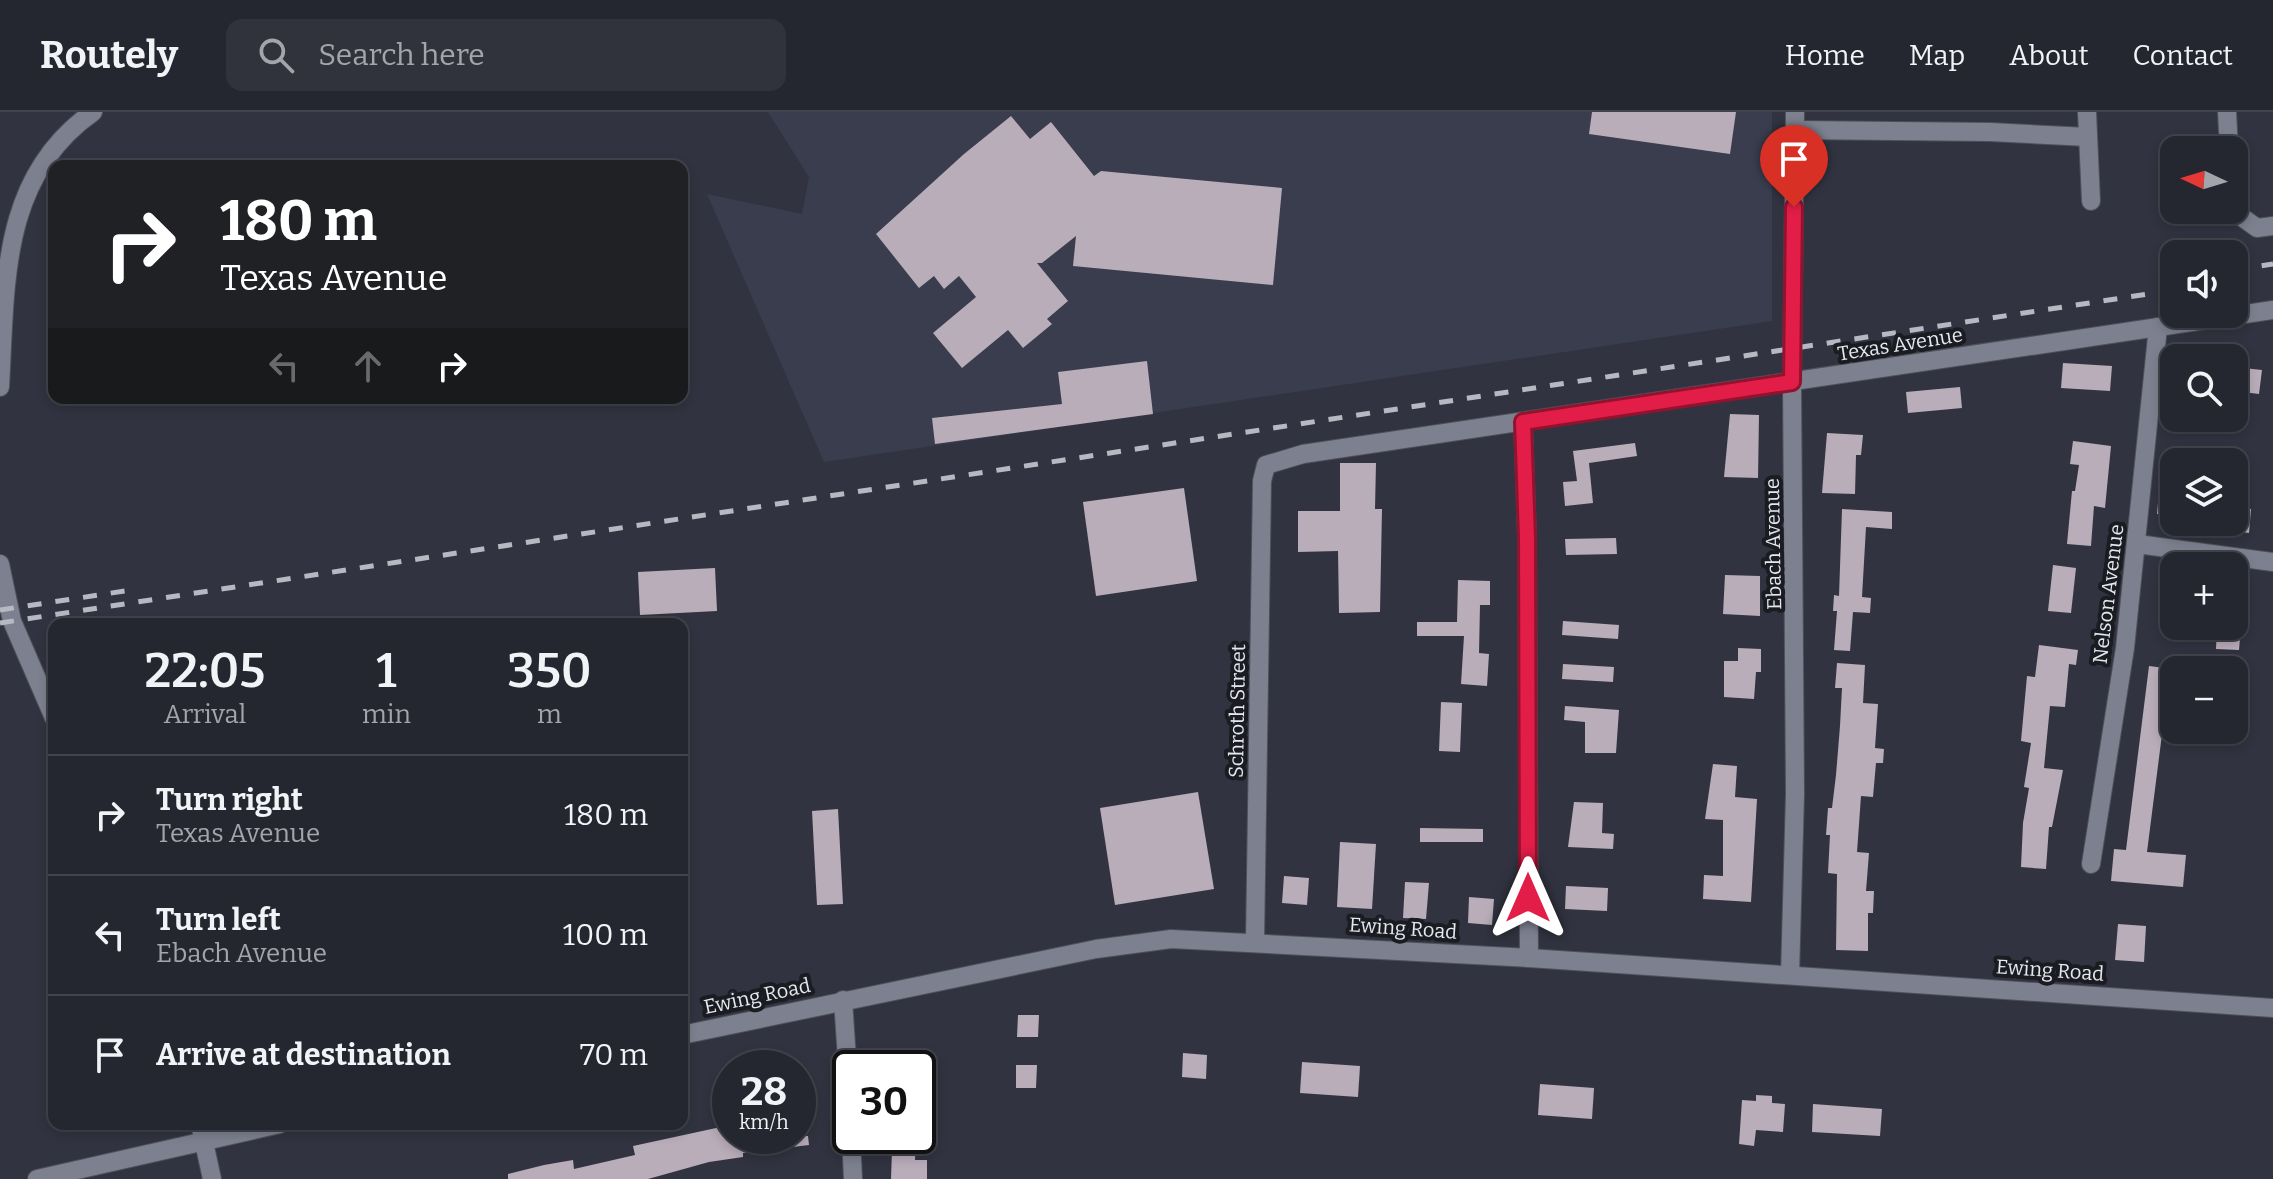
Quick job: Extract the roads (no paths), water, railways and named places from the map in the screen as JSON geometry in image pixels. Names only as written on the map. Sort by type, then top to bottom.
[{"type":"street","points":[[0,387],[8,254],[18,204],[41,160],[58,140],[93,112]]},
{"type":"street","points":[[2087,112],[2091,201]]},
{"type":"street","points":[[2227,112],[2228,136]]},
{"type":"street","points":[[1795,121],[2088,137]]},
{"type":"street","name":"Ebach Avenue","points":[[1790,975],[1795,794],[1792,382],[1795,121]]},
{"type":"street","points":[[2248,222],[2257,228],[2273,226]]},
{"type":"street","name":"Texas Avenue","points":[[1262,481],[1266,465],[1303,454],[2273,310]]},
{"type":"street","name":"Nelson Avenue","points":[[2091,864],[2125,648],[2158,327]]},
{"type":"street","points":[[1523,422],[1527,537],[1529,958]]},
{"type":"street","name":"Schroth Street","points":[[1255,941],[1262,481]]},
{"type":"street","points":[[2137,544],[2273,562]]},
{"type":"street","points":[[0,564],[12,621],[48,704]]},
{"type":"street","name":"Ewing Road","points":[[688,1034],[1148,940],[1255,941],[2273,1008]]},
{"type":"street","points":[[843,1000],[846,1050]]},
{"type":"street","points":[[37,1179],[202,1132],[212,1179]]},
{"type":"street","points":[[852,1154],[853,1179]]},
{"type":"railway","points":[[2248,268],[2273,264]]},
{"type":"railway","points":[[0,623],[2160,292]]},
{"type":"railway","points":[[0,610],[138,589]]}]
